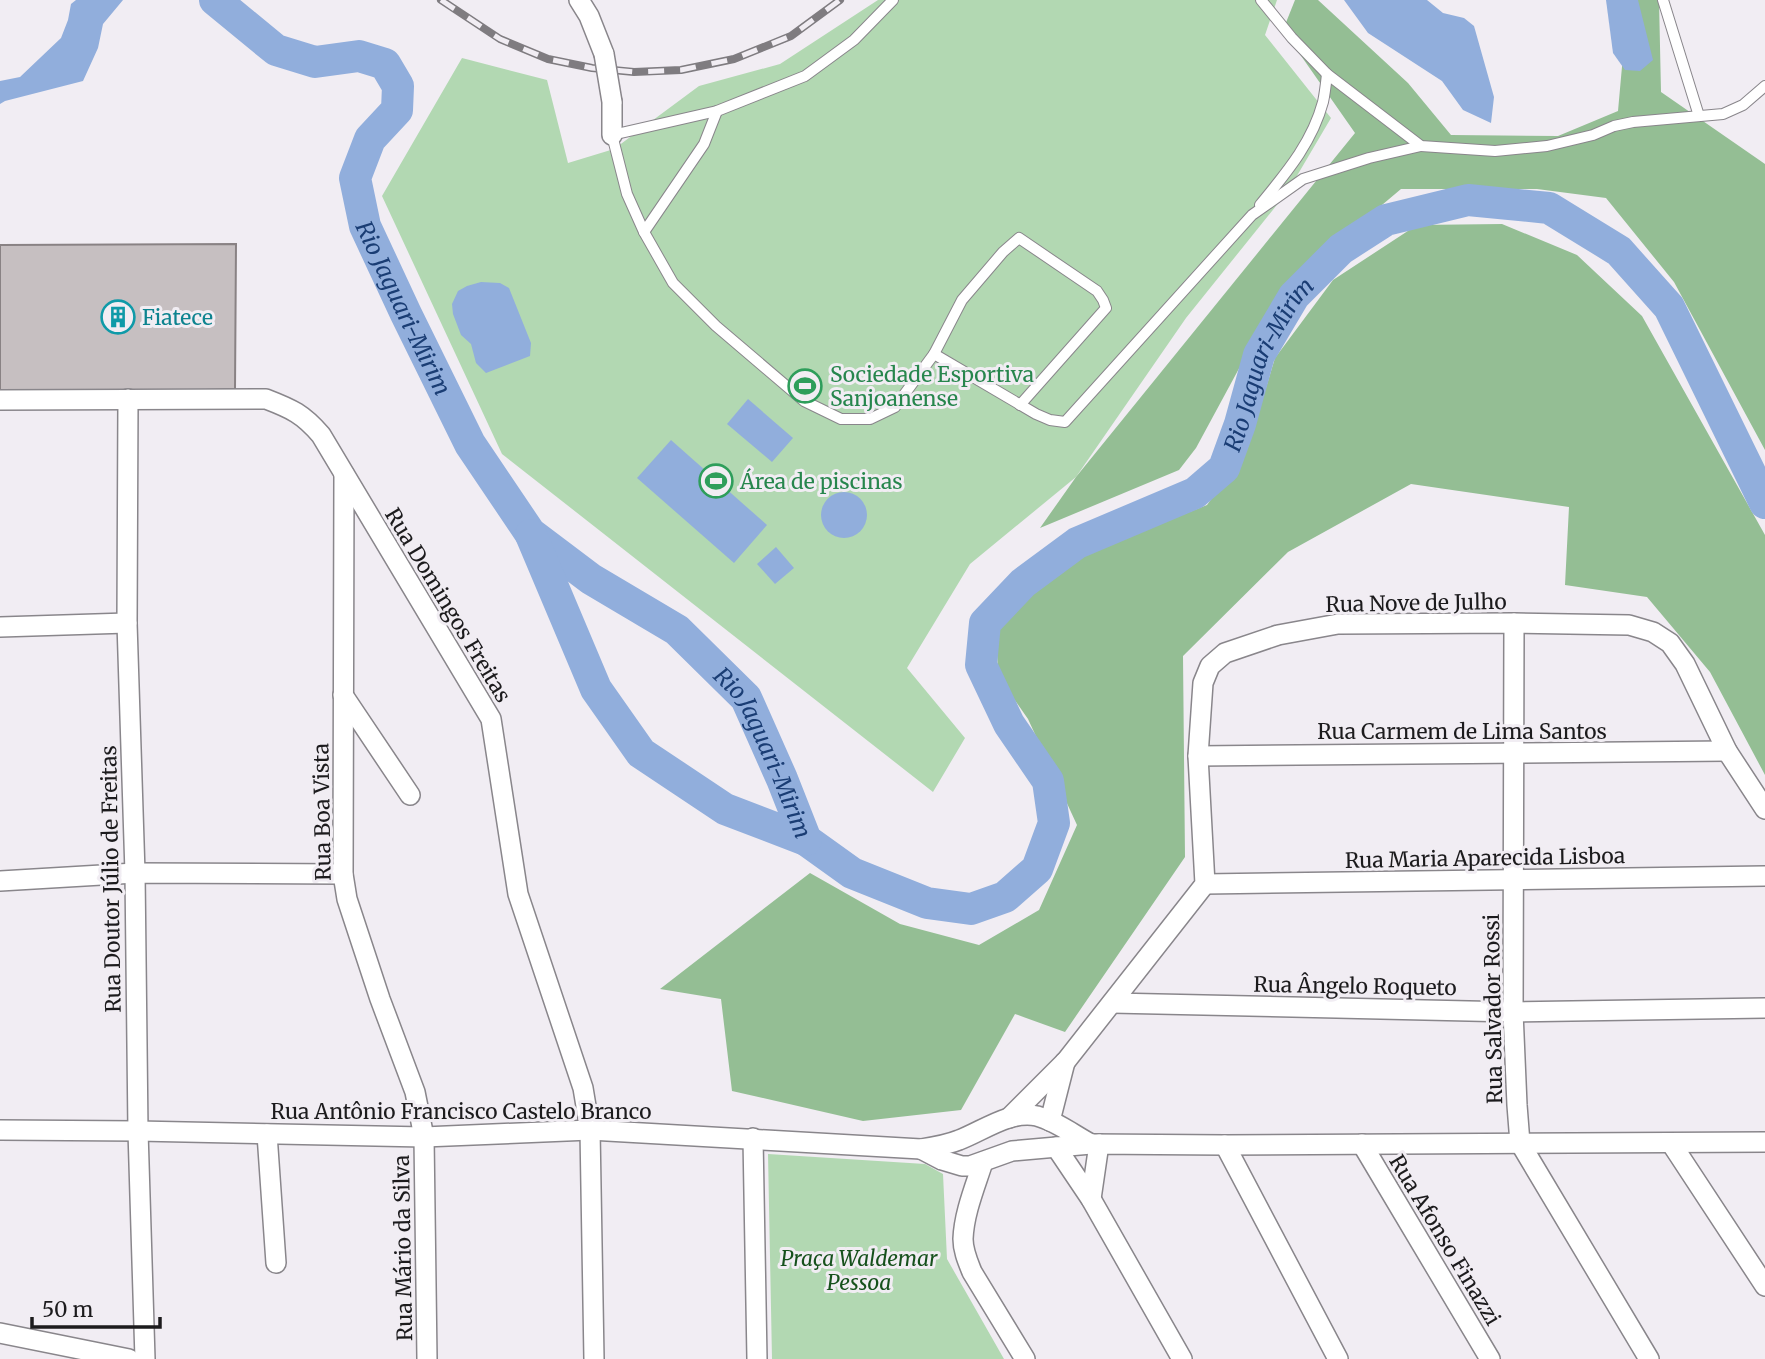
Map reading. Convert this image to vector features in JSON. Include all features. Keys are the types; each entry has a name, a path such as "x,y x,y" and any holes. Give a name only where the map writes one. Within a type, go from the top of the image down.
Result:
{"street":[{"path":"579,0 589,16 604,54 612,102 612,135"},
{"name":"Rua Doutor Júlio de Freitas","path":"128,399 127,623 145,1359"},
{"name":"Rua Domingos Freitas","path":"0,400 266,399 294,410 321,435 491,719 518,894 583,1088 590,1130 594,1359"},
{"name":"Rua Boa Vista","path":"344,474 343,874 346,899 415,1092 424,1137"},
{"path":"0,627 127,623"},
{"name":"Rua Salvador Rossi","path":"1514,623 1513,1012 1520,1143 1649,1359"},
{"name":"Rua Nove de Julho","path":"1205,884 1198,756 1203,683 1210,666 1225,653 1278,635 1338,624 1629,625 1653,632 1670,643 1685,664 1727,751 1765,809"},
{"path":"343,695 410,795"},
{"name":"Rua Carmem de Lima Santos","path":"1198,756 1727,751"},
{"path":"0,881 135,873 343,874"},
{"name":"Rua Maria Aparecida Lisboa","path":"1205,884 1765,876"},
{"path":"1009,1118 1066,1061 1205,884"},
{"name":"Rua Ângelo Roqueto","path":"1112,1003 1513,1012 1765,1008"},
{"path":"1050,1121 1066,1061"},
{"name":"Rua Antônio Francisco Castelo Branco","path":"0,1130 424,1137 590,1130 921,1149 954,1142 1009,1118 1026,1115 1050,1121 1095,1144"},
{"path":"267,1134 276,1263"},
{"name":"Rua Mário da Silva","path":"424,1137 427,1359"},
{"path":"753,1139 757,1359"},
{"name":"Rua Antônio Francisco Castelo Branco","path":"921,1149 942,1160 970,1166 1012,1151 1095,1144 1765,1142"},
{"path":"1671,1143 1763,1280"},
{"path":"1091,1199 1095,1144"},
{"name":"Rua Afonso Finazzi","path":"1362,1144 1490,1359"},
{"path":"1225,1145 1338,1359"},
{"path":"1056,1147 1091,1199 1182,1359"},
{"path":"983,1162 967,1214 963,1241 966,1258 1025,1359"},
{"path":"957,1165 967,1214"},
{"path":"0,1333 129,1359"}],"lane":[{"path":"893,0 854,40 805,76 717,111 612,135 627,194 644,232 673,283 716,326 804,401 841,419 870,419 895,407 933,354 962,300 1003,252 1019,239 1097,291 1106,308 1020,405"},
{"path":"1261,0 1292,38 1327,74 1421,146"},
{"path":"1663,0 1699,116"},
{"path":"933,354 1050,421 1065,422 1252,215 1297,159 1316,123 1327,74"},
{"path":"1252,215 1303,179 1369,158 1421,146 1495,152 1547,146 1633,122 1723,114 1743,105 1765,86"},
{"path":"644,232 704,144 717,111"}],"green space":[{"name":"Sociedade Esportiva Sanjoanense","path":"878,0 1277,0 1265,35 1331,118 1288,191 1186,318 1076,477 970,564 907,668 965,738 933,792 502,454 382,196 462,58 547,80 568,163 614,149 699,86 780,64"},
{"path":"1295,0 1318,0 1408,83 1451,135 1558,136 1618,111 1628,0 1659,0 1661,92 1765,164 1765,450 1674,282 1606,198 1537,189 1401,189 1282,289 1196,448 1179,470 1040,528 1076,477 1355,133 1283,30"},
{"path":"1502,224 1577,255 1642,316 1765,535 1765,775 1710,672 1647,597 1565,585 1569,507 1411,484 1288,552 1183,656 1185,857 1065,1032 1015,1014 961,1110 863,1121 732,1091 721,999 660,989 810,873 900,924 979,945 1039,910 1077,825 1028,719 998,676 996,623 1071,559 1207,505 1248,447 1275,358 1333,280 1417,225"},
{"name":"Praça Waldemar Pessoa","path":"768,1154 925,1164 943,1174 947,1259 1004,1359 772,1359"}],"water":[{"path":"76,0 123,0 103,24 98,48 83,81 0,104 0,81 20,77 61,38 71,4"},
{"path":"1344,0 1427,0 1443,13 1464,18 1474,26 1494,97 1491,123 1463,110 1442,81 1368,33"},
{"path":"1606,0 1638,0 1653,60 1640,71 1625,70 1613,53"},
{"path":"481,282 500,283 509,288 531,343 530,356 486,373 476,363 471,344 461,335 452,304 458,291"},
{"path":"748,399 793,438 772,462 727,424"},
{"path":"671,440 767,525 734,563 637,478"},
{"path":"844,492 860,499 867,515 860,531 844,538 828,531 821,515 828,499"},
{"path":"776,547 794,568 775,584 757,564"}],"building":[{"name":"Fiatece","path":"236,244 235,389 0,397 0,245"}],"waterway":[{"name":"Rio Jaguari-Mirim","path":"215,0 276,50 315,62 359,56 385,64 398,86 397,110 370,139 355,178 365,226 470,444 530,533 591,579 677,630 746,698 806,840 852,873 927,903 971,909 1005,897 1037,869 1054,823 1048,781 1009,724 981,665 985,623 1023,583 1077,543 1195,493 1224,468 1240,424 1259,355 1294,296 1341,249 1386,220 1468,200 1549,208 1619,251 1669,307 1765,503"},
{"path":"531,535 596,689 641,753 725,809 806,840"}],"railway":[{"path":"441,0 500,39 548,59 592,68 634,72 681,70 734,59 791,36 840,0"}],"place":[{"name":"Fiatece","path":"118,317"},
{"name":"Sociedade Esportiva Sanjoanense","path":"805,386"},
{"name":"Área de piscinas","path":"716,481"}]}
